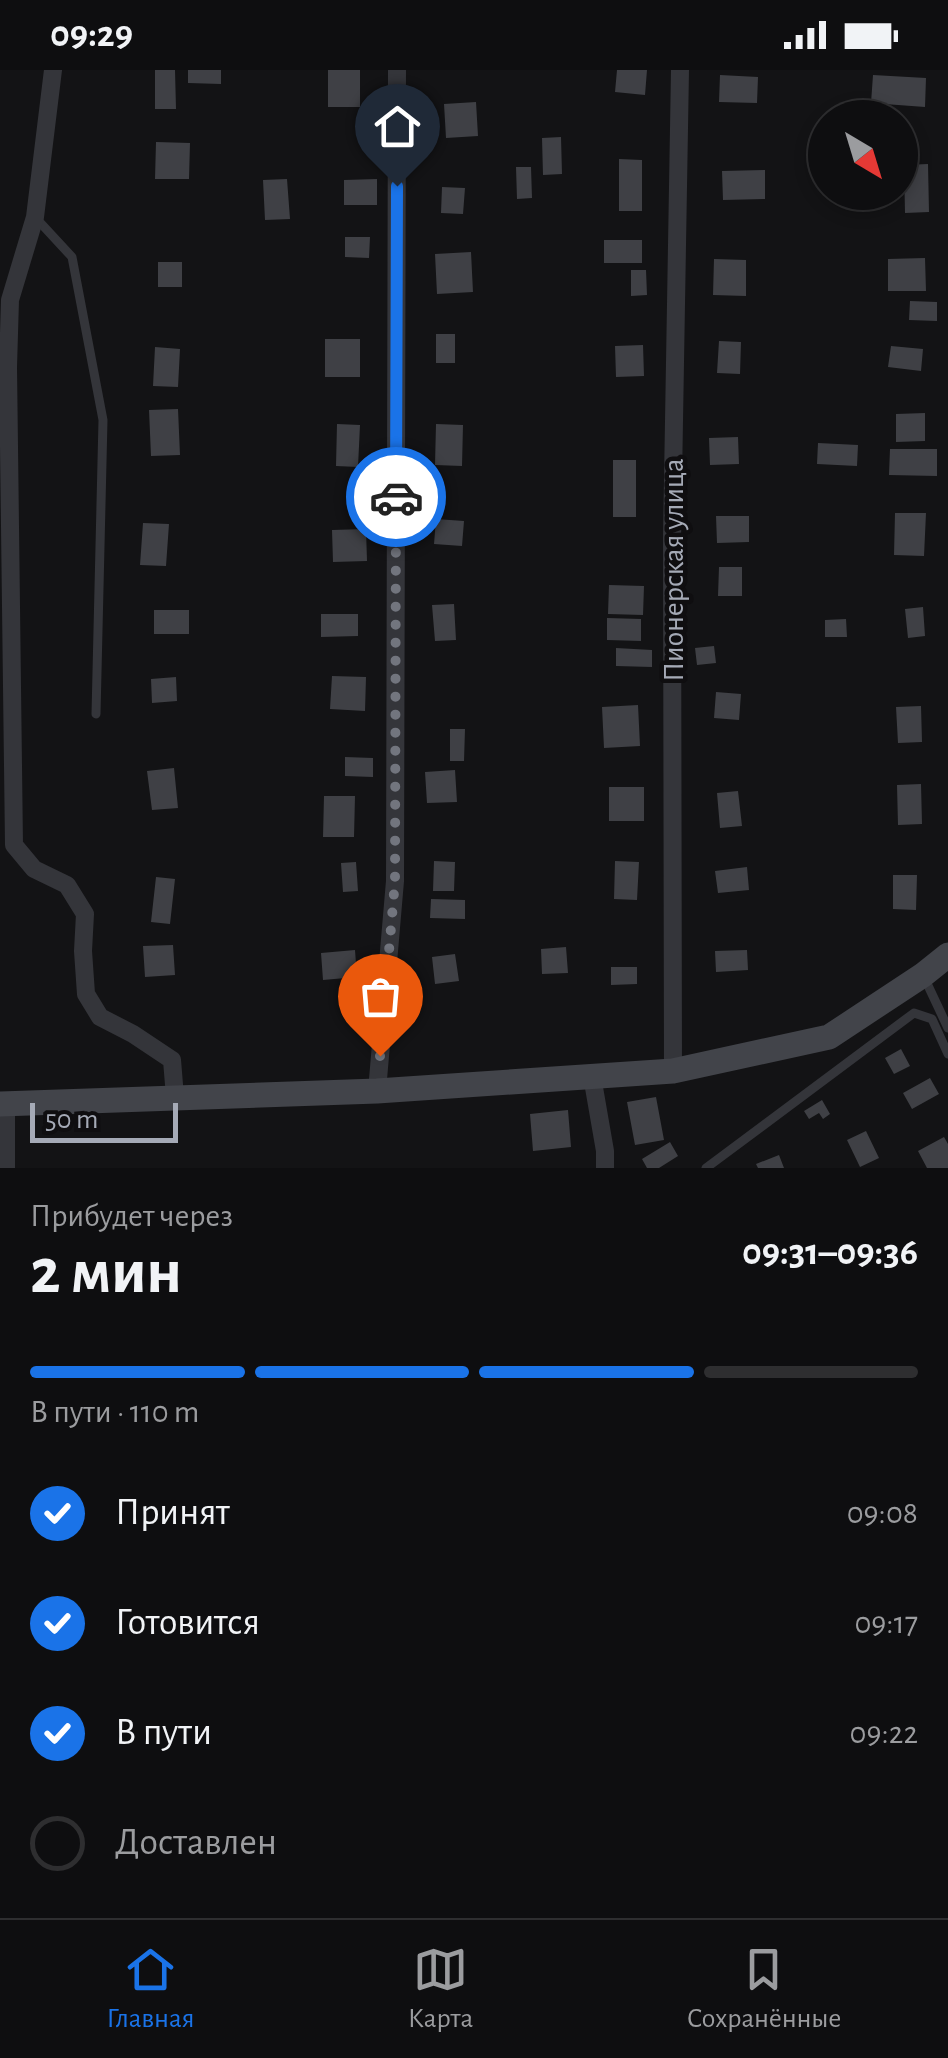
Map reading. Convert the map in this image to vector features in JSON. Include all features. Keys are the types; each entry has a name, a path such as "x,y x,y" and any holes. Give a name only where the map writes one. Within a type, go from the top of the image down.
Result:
{"street":[{"path":"53,70 35,218 10,300 14,845 34,869 67,886 85,914 86,994 100,1017 172,1060 175,1097"},
{"path":"377,1090 395,881 398,70"},
{"name":"Пионерская улица","path":"673,1071 672,538 680,70"},
{"path":"6,1168 3,1104 377,1090 673,1071 830,1037 948,955"},
{"path":"592,1076 605,1168"}],"lane":[{"path":"35,218 72,257 103,420 96,714"},
{"path":"923,975 948,1028"},
{"path":"706,1168 721,1163 914,1013 932,1019 948,1054"}],"building":[{"path":"155,70 175,70 176,109 155,109"},
{"path":"188,70 221,70 221,84 188,83"},
{"path":"328,70 360,70 360,107 328,107"},
{"path":"617,70 647,70 645,95 615,92"},
{"path":"720,75 758,77 757,103 719,102"},
{"path":"873,75 926,78 925,107 918,106 918,100 871,100"},
{"path":"476,102 478,136 446,138 444,104"},
{"path":"561,137 562,174 543,175 542,138"},
{"path":"156,142 190,143 189,179 155,179"},
{"path":"619,159 642,160 642,211 619,211"},
{"path":"918,164 928,164 929,212 905,213 918,210"},
{"path":"516,167 531,167 532,198 517,199"},
{"path":"765,170 765,199 723,200 722,171"},
{"path":"287,179 290,219 265,220 263,180"},
{"path":"377,179 377,205 344,205 344,180"},
{"path":"442,187 465,188 463,214 441,213"},
{"path":"345,237 370,237 369,258 345,257"},
{"path":"604,240 642,240 642,263 604,263"},
{"path":"471,252 473,292 437,294 435,254"},
{"path":"925,258 926,291 888,291 888,259"},
{"path":"714,259 746,260 746,296 713,295"},
{"path":"158,262 182,262 182,287 158,287"},
{"path":"631,270 646,270 647,295 631,296"},
{"path":"910,301 937,302 937,321 909,320"},
{"path":"436,334 455,334 455,363 436,363"},
{"path":"325,339 360,339 360,377 325,377"},
{"path":"719,341 741,342 740,374 717,373"},
{"path":"643,345 644,376 616,377 615,346"},
{"path":"891,346 923,349 921,371 888,367"},
{"path":"155,347 180,349 178,387 153,386"},
{"path":"178,409 180,455 151,456 149,410"},
{"path":"925,413 925,441 896,442 896,414"},
{"path":"337,424 360,425 358,467 336,466"},
{"path":"436,424 463,425 462,466 435,465"},
{"path":"738,437 739,464 710,465 709,438"},
{"path":"818,443 858,445 857,466 817,464"},
{"path":"890,449 937,449 937,476 889,475"},
{"path":"613,460 636,460 636,517 613,517"},
{"path":"895,513 926,513 924,556 894,555"},
{"path":"716,516 749,516 749,542 717,543"},
{"path":"436,519 464,521 462,546 434,544"},
{"path":"143,523 169,524 166,566 140,565"},
{"path":"366,529 367,561 333,562 332,530"},
{"path":"719,567 742,567 742,596 718,596"},
{"path":"609,585 644,586 643,615 608,614"},
{"path":"454,604 456,640 435,641 432,605"},
{"path":"923,607 925,636 908,638 905,609"},
{"path":"154,610 189,610 189,634 154,634"},
{"path":"321,614 358,614 358,636 321,637"},
{"path":"607,618 641,619 641,641 607,640"},
{"path":"846,619 847,637 825,637 825,620"},
{"path":"714,646 716,663 697,665 695,648"},
{"path":"616,648 652,650 652,667 616,666"},
{"path":"332,676 366,677 365,711 330,709"},
{"path":"176,677 177,701 152,703 151,679"},
{"path":"716,692 741,694 739,720 714,718"},
{"path":"638,705 640,746 604,748 602,707"},
{"path":"921,706 922,742 898,743 896,707"},
{"path":"450,729 465,729 464,761 450,761"},
{"path":"345,757 373,758 373,777 345,776"},
{"path":"174,768 178,808 152,810 147,771"},
{"path":"455,770 457,802 427,803 425,772"},
{"path":"921,784 922,824 898,825 897,785"},
{"path":"609,787 644,787 644,821 609,821"},
{"path":"738,791 742,826 720,828 717,793"},
{"path":"324,796 355,796 354,837 323,837"},
{"path":"434,861 455,862 454,891 433,891"},
{"path":"615,861 639,862 637,900 614,899"},
{"path":"356,862 358,891 343,892 341,863"},
{"path":"747,867 749,890 718,893 715,871"},
{"path":"893,875 917,875 916,910 893,909"},
{"path":"156,877 175,879 170,924 151,922"},
{"path":"431,899 465,900 465,919 430,918"},
{"path":"173,945 175,975 145,977 143,946"},
{"path":"566,947 568,973 542,974 541,949"},
{"path":"355,950 357,977 323,980 321,953"},
{"path":"747,950 748,970 716,972 715,951"},
{"path":"455,954 459,981 435,984 432,957"},
{"path":"611,967 637,967 637,984 611,985"},
{"path":"901,1049 910,1066 894,1074 885,1058"},
{"path":"930,1078 939,1094 912,1109 903,1093"},
{"path":"656,1097 664,1140 635,1145 627,1102"},
{"path":"822,1100 830,1114 823,1119 819,1113 809,1119 804,1111"},
{"path":"568,1110 571,1147 533,1151 530,1114"},
{"path":"866,1131 879,1158 860,1167 847,1140"},
{"path":"944,1137 948,1144 948,1168 927,1168 918,1151"},
{"path":"670,1142 678,1156 659,1168 647,1168 642,1159"},
{"path":"779,1155 784,1168 758,1168 756,1164"}],"way so far":[{"path":"380,1056 395,881 396,497"}],"route":[{"path":"396,497 397,186"}]}
